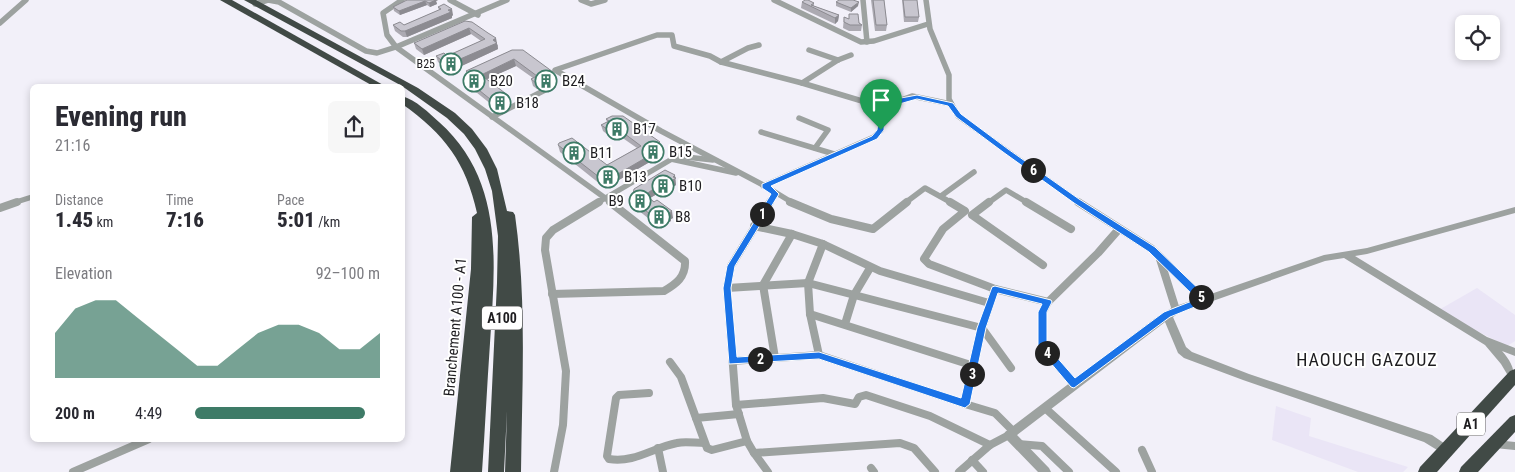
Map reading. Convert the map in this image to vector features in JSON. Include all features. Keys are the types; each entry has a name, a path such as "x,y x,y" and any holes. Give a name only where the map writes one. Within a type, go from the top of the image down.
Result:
{"highway":[{"path":"225,0 376,84"},
{"name":"A100","path":"252,2 400,84"},
{"name":"A100","path":"405,87 434,103 453,117 469,133 481,148 490,165 499,198 504,240 496,472"},
{"name":"A100","path":"405,101 436,123 457,146 477,185 484,209 488,238 483,349 474,472"},
{"path":"490,165 505,199 515,262 516,333 513,470"},
{"name":"Branchement A100 - A1","path":"458,472 477,270 479,237 477,185"},
{"name":"A1","path":"1426,472 1448,451 1514,376"},
{"name":"A1","path":"1466,472 1515,422"}],"street":[{"path":"0,23 26,0"},
{"path":"252,2 274,0 366,50 377,53 398,48 513,0"},
{"path":"402,0 383,13 387,35 398,48 605,198 683,258 686,264 685,273 676,284 664,291 552,294"},
{"path":"450,0 478,15"},
{"path":"478,15 507,0"},
{"path":"581,0 591,4 605,0"},
{"path":"774,0 853,39 867,42 928,24"},
{"path":"862,0 867,42"},
{"path":"926,0 928,24 949,75 951,104 958,116 1076,201 1148,247 1204,300"},
{"path":"951,104 912,96 882,107 802,82 721,62 710,56 674,46 672,35 657,35 555,70 661,132 765,186 775,194 835,221 873,229 925,188 968,213 1043,265"},
{"path":"721,62 748,48 759,45"},
{"path":"809,50 838,60"},
{"path":"802,82 838,60 850,55"},
{"path":"492,117 553,86"},
{"path":"765,186 874,137 881,130 882,107"},
{"path":"799,118 827,128 828,131 815,148"},
{"path":"761,132 834,154"},
{"path":"554,472 563,425 566,371 545,250 546,238 553,230 677,156 716,160"},
{"path":"671,159 737,173"},
{"path":"941,196 974,172"},
{"path":"1048,302 995,289 928,264 924,259 943,229 1006,190 1072,229"},
{"path":"768,472 747,441 737,410 727,288 731,266 775,194"},
{"path":"0,208 30,198"},
{"path":"959,472 990,445 1011,433 1074,384 1172,313 1324,258 1367,251 1515,210"},
{"path":"754,226 792,234 823,244 870,268 989,303"},
{"path":"1074,384 1042,348 1043,312 1048,302 1098,253 1119,229"},
{"path":"775,358 763,285 792,234"},
{"path":"819,355 810,314 808,284 823,244"},
{"path":"1344,254 1484,340 1515,352"},
{"path":"1159,256 1182,350 1188,355 1428,438 1448,451"},
{"path":"845,324 854,295 870,268"},
{"path":"727,288 808,284 982,328 1011,368"},
{"path":"965,404 982,328 995,289"},
{"path":"810,314 974,366"},
{"path":"1484,340 1505,361 1514,376"},
{"path":"732,361 819,355 995,413 1018,444 1046,472"},
{"path":"670,362 681,377 707,448 712,450 747,441"},
{"path":"648,393 620,395 616,398 607,456 609,460 632,461 658,448 678,442 704,443"},
{"path":"696,418 737,410 823,398 855,404 859,397 866,395 925,413 960,427 990,445"},
{"path":"1045,408 1116,472"},
{"path":"74,472 142,442"},
{"path":"754,453 900,443 914,448 935,472"},
{"path":"1018,444 1042,446 1069,472"},
{"path":"1494,444 1515,446"},
{"path":"658,448 663,472"},
{"path":"1142,450 1152,472"},
{"path":"972,460 983,472"}],"shaded area":[{"path":"1477,288 1515,315 1515,341 1507,346 1437,311"},
{"path":"1276,406 1311,418 1309,436 1408,467 1403,472 1358,472 1272,440"}],"building":[{"path":"407,0 436,0 429,3 425,1 399,11 393,7"},
{"path":"805,0 814,3 811,5 839,15 835,18 802,2"},
{"path":"839,0 859,2 851,8 836,2"},
{"path":"873,0 884,0 887,25 876,25"},
{"path":"903,0 917,0 919,17 905,17"},
{"path":"444,4 452,9 448,10 451,12 405,31 401,31 393,25 400,22 404,25 441,9 438,7"},
{"path":"849,14 858,14 859,23 862,25 850,25 844,22 844,17 849,19"},
{"path":"465,21 472,22 496,38 493,40 497,43 451,63 445,63 436,56 444,53 447,56 485,39 469,28 422,49 414,43"},
{"path":"512,50 523,50 553,72 536,83 531,79 537,76 514,59 481,75 509,96 495,103 464,78 470,75 466,71"},
{"path":"612,116 623,116 660,142 653,146 659,150 611,178 599,177 558,145 572,138 607,165 641,146 613,125 607,129 601,125 609,121 606,119"},
{"path":"665,170 675,175 673,177 676,178 658,189 656,187 645,195 654,202 657,200 672,211 669,213 671,214 659,221 632,200 634,189"}],"place":[{"name":"B25","path":"451,64"},
{"name":"B20","path":"474,81"},
{"name":"B24","path":"546,81"},
{"name":"B18","path":"500,103"},
{"name":"B17","path":"617,129"},
{"name":"B15","path":"653,152"},
{"name":"B11","path":"574,153"},
{"name":"B13","path":"608,177"},
{"name":"B10","path":"663,186"},
{"name":"B9","path":"640,201"},
{"name":"B8","path":"659,217"}],"district":[{"name":"HAOUCH GAZOUZ","path":"1367,359"}],"route":[{"path":"912,96 951,104 958,116 1005,151 1076,201 1152,249 1204,300 1167,315 1074,384 1042,348 1043,312 1048,302 995,289 982,328 965,404 819,355 732,361 727,288 731,266 775,194 765,186 874,137 881,130 882,107 903,99 912,96"}]}
